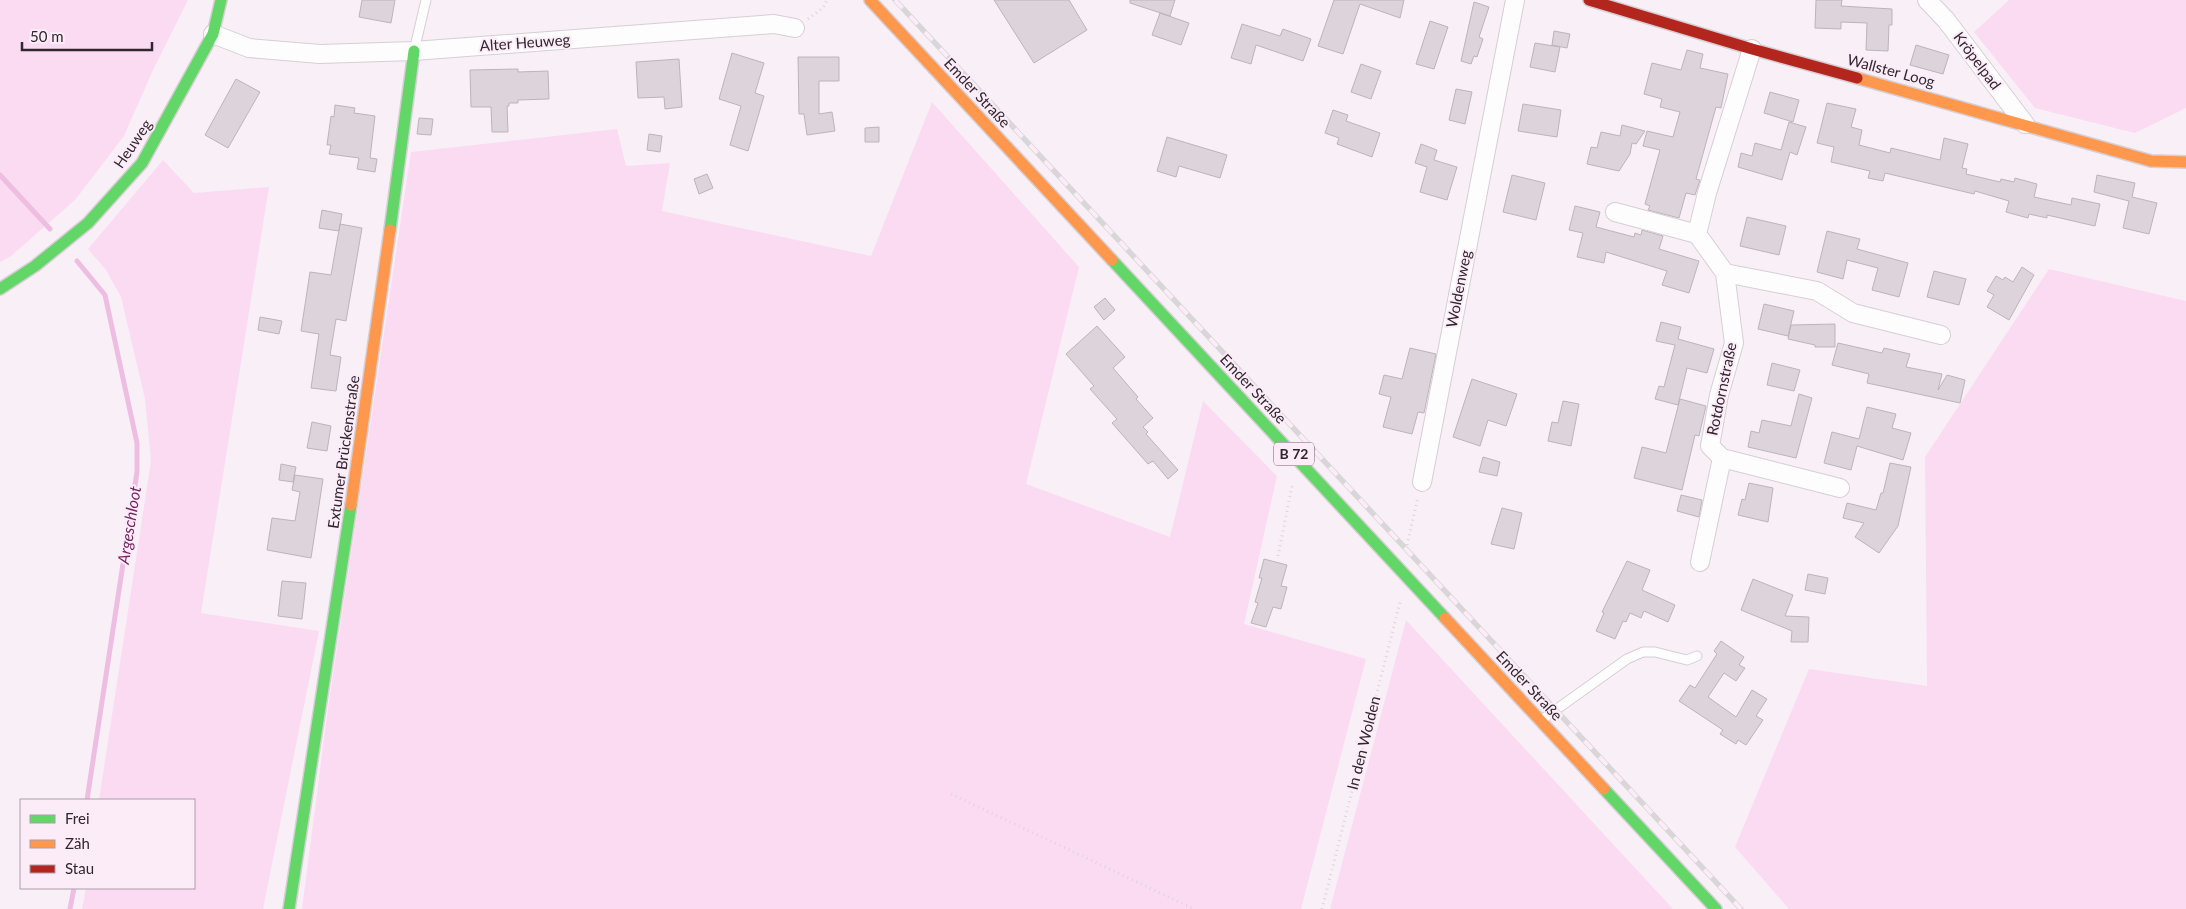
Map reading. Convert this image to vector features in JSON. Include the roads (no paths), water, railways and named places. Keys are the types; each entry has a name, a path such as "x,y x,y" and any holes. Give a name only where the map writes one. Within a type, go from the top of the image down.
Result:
{"street":[{"name":"Heuweg","path":"0,289 35,266 88,223 142,162 213,34 221,0"},
{"name":"Emder Straße","path":"870,0 1716,909"},
{"name":"Woldenweg","path":"1422,482 1515,0"},
{"name":"Wallster Loog","path":"1589,0 1752,49 2025,124 2151,161 2186,162"},
{"name":"Kröpelpad","path":"1927,0 1946,20 2025,124"},
{"name":"Alter Heuweg","path":"213,34 249,48 320,54 414,51 774,24 795,28"},
{"path":"1615,212 1697,234 1707,194 1752,49"},
{"name":"Extumer Brückenstraße","path":"290,909 361,443 414,51"},
{"name":"Rotdornstraße","path":"1697,234 1725,273 1734,343 1720,395 1710,446 1722,458 1840,488"},
{"path":"1725,273 1816,290 1853,313 1941,335"},
{"name":"Rotdornstraße","path":"1700,562 1722,458"}],"lane":[{"name":"Extumer Brückenstraße","path":"414,51 426,0"},
{"path":"1541,721 1627,659 1643,652 1655,652 1687,660 1697,656"}],"waterway":[{"name":"Argeschloot","path":"0,175 50,229"},
{"name":"Argeschloot","path":"77,261 105,295 137,443 137,472 87,799"},
{"name":"Argeschloot","path":"70,909 74,889"}],"railway":[{"path":"895,0 1741,909"}]}
